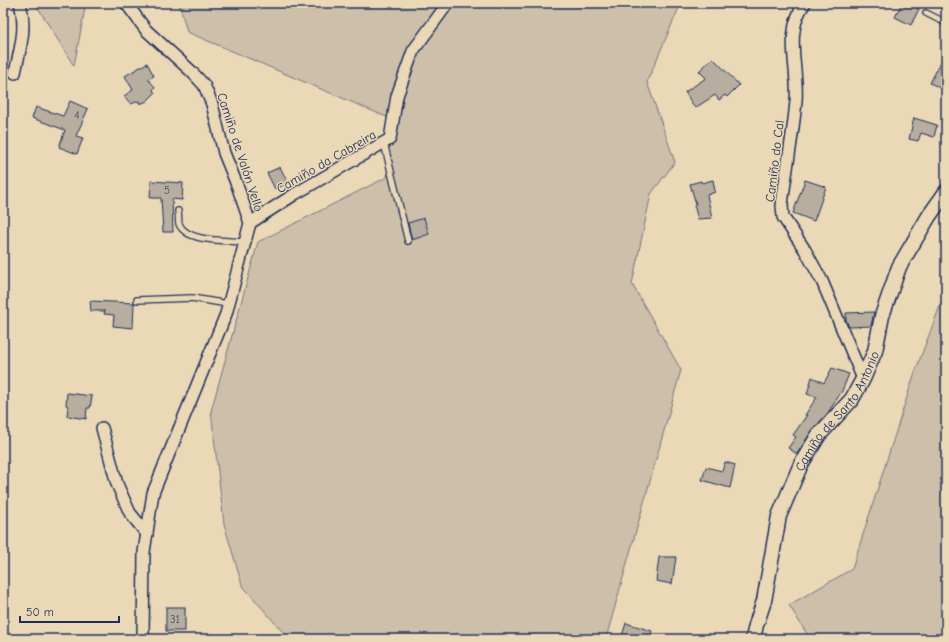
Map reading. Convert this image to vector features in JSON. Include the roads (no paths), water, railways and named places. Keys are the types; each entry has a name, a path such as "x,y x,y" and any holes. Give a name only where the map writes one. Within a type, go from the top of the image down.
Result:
{"street":[{"path":"14,73 23,32 23,16 20,3"},
{"name":"Camiño de Valón Vello","path":"126,3 146,30 191,71 204,85 212,104 224,153 250,223 226,314 153,493 144,552 143,639"},
{"name":"Camiño da Cabreira","path":"250,223 296,194 390,139 397,96 413,51 448,3"},
{"name":"Camiño do Cal","path":"805,3 795,24 794,30 793,43 796,100 782,205 783,216 805,250 822,281 863,379"},
{"name":"Camiño de Santo Antonio","path":"753,639 764,601 779,516 801,464 818,436 852,399 863,379 875,351 882,316 899,267 929,216 946,192"},
{"path":"102,428 117,484 130,513 146,534"}],"lane":[{"path":"926,13 946,23"},
{"path":"384,143 408,241"},
{"path":"178,211 180,224 190,235 200,238 245,242"},
{"path":"138,300 192,298 228,304"}]}
